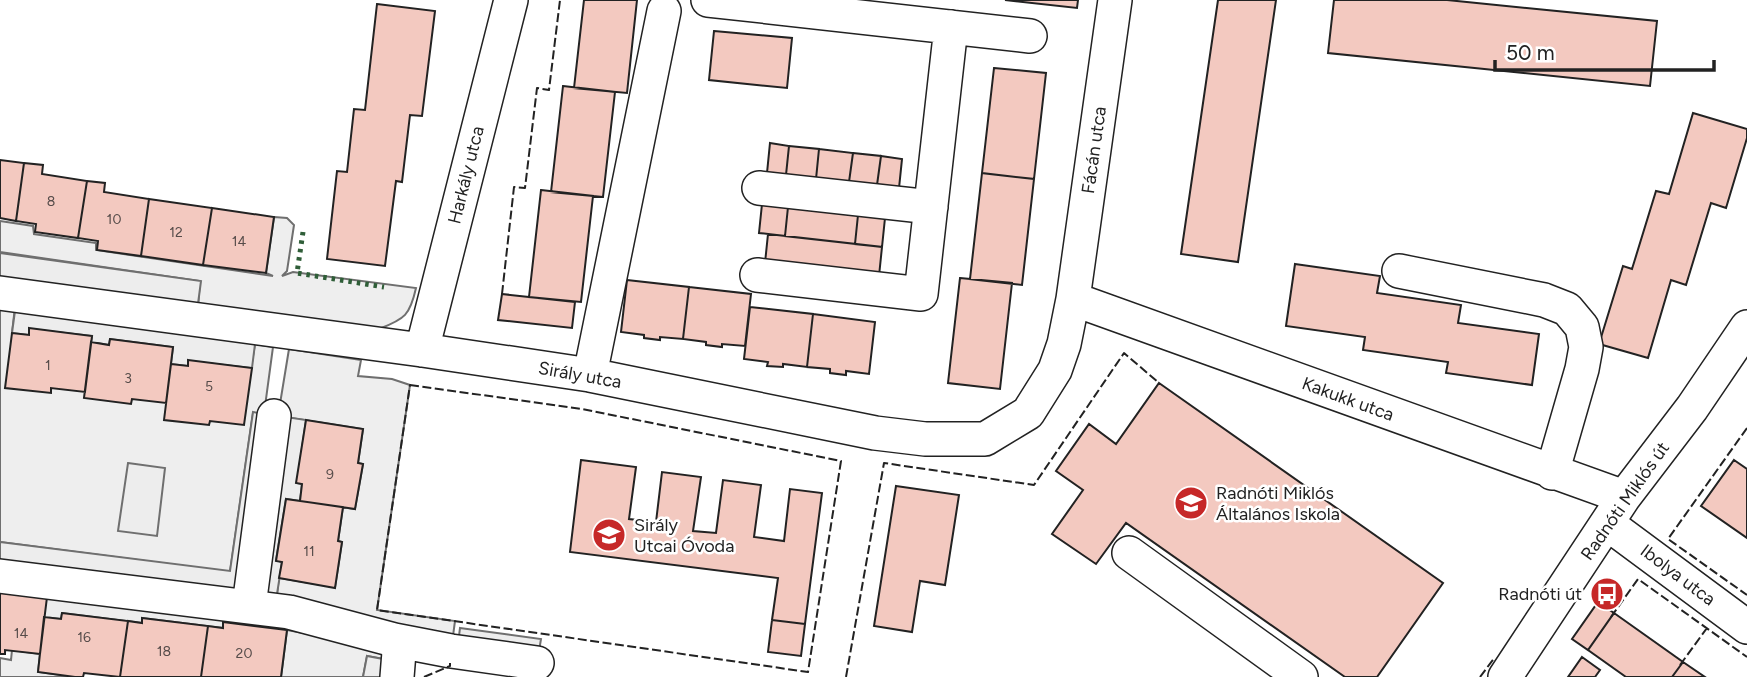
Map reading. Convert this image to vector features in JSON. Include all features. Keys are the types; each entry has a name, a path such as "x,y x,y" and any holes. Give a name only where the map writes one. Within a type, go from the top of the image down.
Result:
{"street":[{"name":"Harkály utca","path":"422,350 511,0"},
{"path":"708,0 1030,36"},
{"name":"Fácán utca","path":"1073,299 1115,0"},
{"path":"590,375 664,11"},
{"path":"757,275 921,294 951,27"},
{"path":"759,188 931,207"},
{"path":"1399,271 1544,300 1567,309 1582,327 1586,347 1582,369 1552,473"},
{"name":"Sirály utca","path":"0,293 590,375 875,433 925,439 985,439 1028,413 1055,370 1064,344 1073,299"},
{"name":"Kakukk utca","path":"1073,299 1552,473 1616,510"},
{"name":"Radnóti Miklós út","path":"1505,677 1616,510 1746,333"},
{"path":"262,608 274,416"},
{"name":"Ibolya utca","path":"1616,510 1747,626"},
{"path":"1129,553 1301,677"},
{"path":"0,576 262,608 394,640 537,663"},
{"path":"394,640 399,652 397,677"}],"shaded area":[{"path":"274,217 287,218 294,225 287,271 282,276 293,272 416,288 409,310 401,319 379,329 198,306 200,281 0,252 0,221 33,226 34,234 96,243 96,250 273,276 266,273"},
{"path":"0,253 201,281 196,319 257,328 252,368 188,361 188,366 171,364 173,347 110,339 109,345 91,342 92,336 29,329 29,335 12,333 17,296 0,293"},
{"path":"0,305 15,307 12,333 251,368 255,344 273,347 264,414 253,413 230,572 0,542"},
{"path":"289,349 361,360 358,376 392,379 410,385 377,610 455,621 453,636 408,630 277,594 279,578 335,587 342,542 338,541 343,507 355,509 363,464 358,463 363,429 278,416"},
{"path":"253,412 306,420 297,483 302,484 300,501 286,499 276,560 282,562 277,594 289,612 287,630 224,622 223,628 143,618 142,623 62,613 61,619 44,617 0,591 0,542 230,571"},
{"path":"128,463 165,468 157,536 118,531"},
{"path":"460,628 541,639 537,663 457,652"},
{"path":"287,630 379,647 389,660 367,656 363,677 281,677"},
{"path":"12,650 40,654 38,672 75,677 0,677 0,658 11,660"},
{"path":"367,656 399,662 397,677 363,677"}],"building":[{"path":"584,0 637,0 627,93 574,88"},
{"path":"1005,0 1078,0 1077,8"},
{"path":"1218,0 1276,0 1238,262 1181,254"},
{"path":"1334,0 1447,0 1657,21 1650,86 1328,53"},
{"path":"377,4 435,11 422,116 410,115 402,182 396,181 385,266 327,259 337,171 347,172 354,109 365,110"},
{"path":"714,31 792,38 787,88 709,80"},
{"path":"994,68 1046,73 1034,179 982,173"},
{"path":"563,86 615,92 603,197 551,192"},
{"path":"1693,113 1747,129 1747,138 1726,208 1711,203 1686,285 1671,280 1648,358 1599,344 1623,266 1632,269 1656,191 1669,194"},
{"path":"770,143 789,146 786,175 767,173"},
{"path":"789,146 819,149 816,179 786,175"},
{"path":"819,149 853,153 849,182 816,179"},
{"path":"853,153 881,156 877,185 849,182"},
{"path":"881,156 902,159 899,188 877,185"},
{"path":"0,160 24,163 16,221 0,218"},
{"path":"24,163 43,165 42,174 87,181 78,238 35,232 36,224 16,221"},
{"path":"982,173 1034,179 1022,285 970,279"},
{"path":"87,181 105,183 104,192 149,199 141,256 97,250 98,241 78,238"},
{"path":"541,190 593,196 581,302 529,297"},
{"path":"149,199 212,208 203,265 141,256"},
{"path":"762,204 788,207 785,236 759,233"},
{"path":"788,207 858,215 855,244 785,236"},
{"path":"212,208 274,217 266,273 203,265"},
{"path":"858,215 885,218 882,247 855,244"},
{"path":"768,234 882,247 879,276 765,263"},
{"path":"1295,264 1380,276 1377,293 1461,305 1458,323 1539,334 1532,385 1446,373 1448,362 1363,350 1365,337 1286,326"},
{"path":"960,278 1012,283 1000,389 948,383"},
{"path":"627,280 689,287 683,339 660,337 660,340 621,332"},
{"path":"689,287 751,294 745,346 722,344 722,347 683,339"},
{"path":"502,294 575,302 572,328 498,320"},
{"path":"750,307 813,314 807,367 783,364 783,367 767,366 768,362 744,359"},
{"path":"813,314 875,322 869,374 846,371 846,375 830,373 830,369 807,367"},
{"path":"29,328 92,336 85,392 51,388 51,393 5,388 12,333 29,335"},
{"path":"110,339 173,347 166,403 132,399 131,404 84,398 91,342 109,345"},
{"path":"188,360 252,368 244,425 210,421 209,425 164,420 171,364 188,366"},
{"path":"1159,383 1443,583 1377,677 1345,677 1126,523 1096,564 1052,534 1083,490 1056,471 1089,424 1116,444"},
{"path":"306,420 363,429 358,463 363,464 355,509 300,501 302,484 296,483"},
{"path":"581,460 636,467 629,519 656,522 662,472 701,477 693,531 716,533 723,480 761,485 754,537 784,541 790,489 822,493 805,624 772,620 778,578 570,552"},
{"path":"1734,460 1747,469 1747,538 1701,506"},
{"path":"896,486 959,495 945,585 920,581 912,632 874,626"},
{"path":"286,499 343,507 338,541 342,542 335,588 279,578 282,562 276,561"},
{"path":"0,591 47,597 40,654 5,650 5,654 0,654"},
{"path":"1598,602 1614,613 1588,650 1572,639"},
{"path":"62,613 128,621 120,677 84,673 83,677 75,677 38,672 44,617 61,619"},
{"path":"1614,613 1683,662 1672,677 1626,677 1588,650"},
{"path":"142,618 208,626 201,677 120,677 128,621 142,623"},
{"path":"772,620 805,624 801,656 768,652"},
{"path":"223,622 287,630 281,677 201,677 208,626 223,628"},
{"path":"1582,657 1600,670 1595,677 1568,677"},
{"path":"1683,662 1705,677 1672,677"}],"hedge":[{"path":"303,232 297,273 384,287"}],"fence":[{"path":"502,294 514,187 525,188 537,88 549,90 560,0"},
{"path":"846,677 884,463 1034,485 1124,353 1159,383"},
{"path":"410,385 582,409 841,461 808,672 377,610 410,385"},
{"path":"1747,428 1668,539 1747,595"},
{"path":"1611,617 1638,579 1747,657"},
{"path":"1680,665 1707,628"},
{"path":"1480,677 1495,657"},
{"path":"424,677 450,666 450,663"}],"place":[{"name":"Radnóti Miklós Általános Iskola","path":"1191,503"},
{"name":"Sirály Utcai Óvoda","path":"609,535"},
{"name":"Radnóti út","path":"1607,594"}]}
